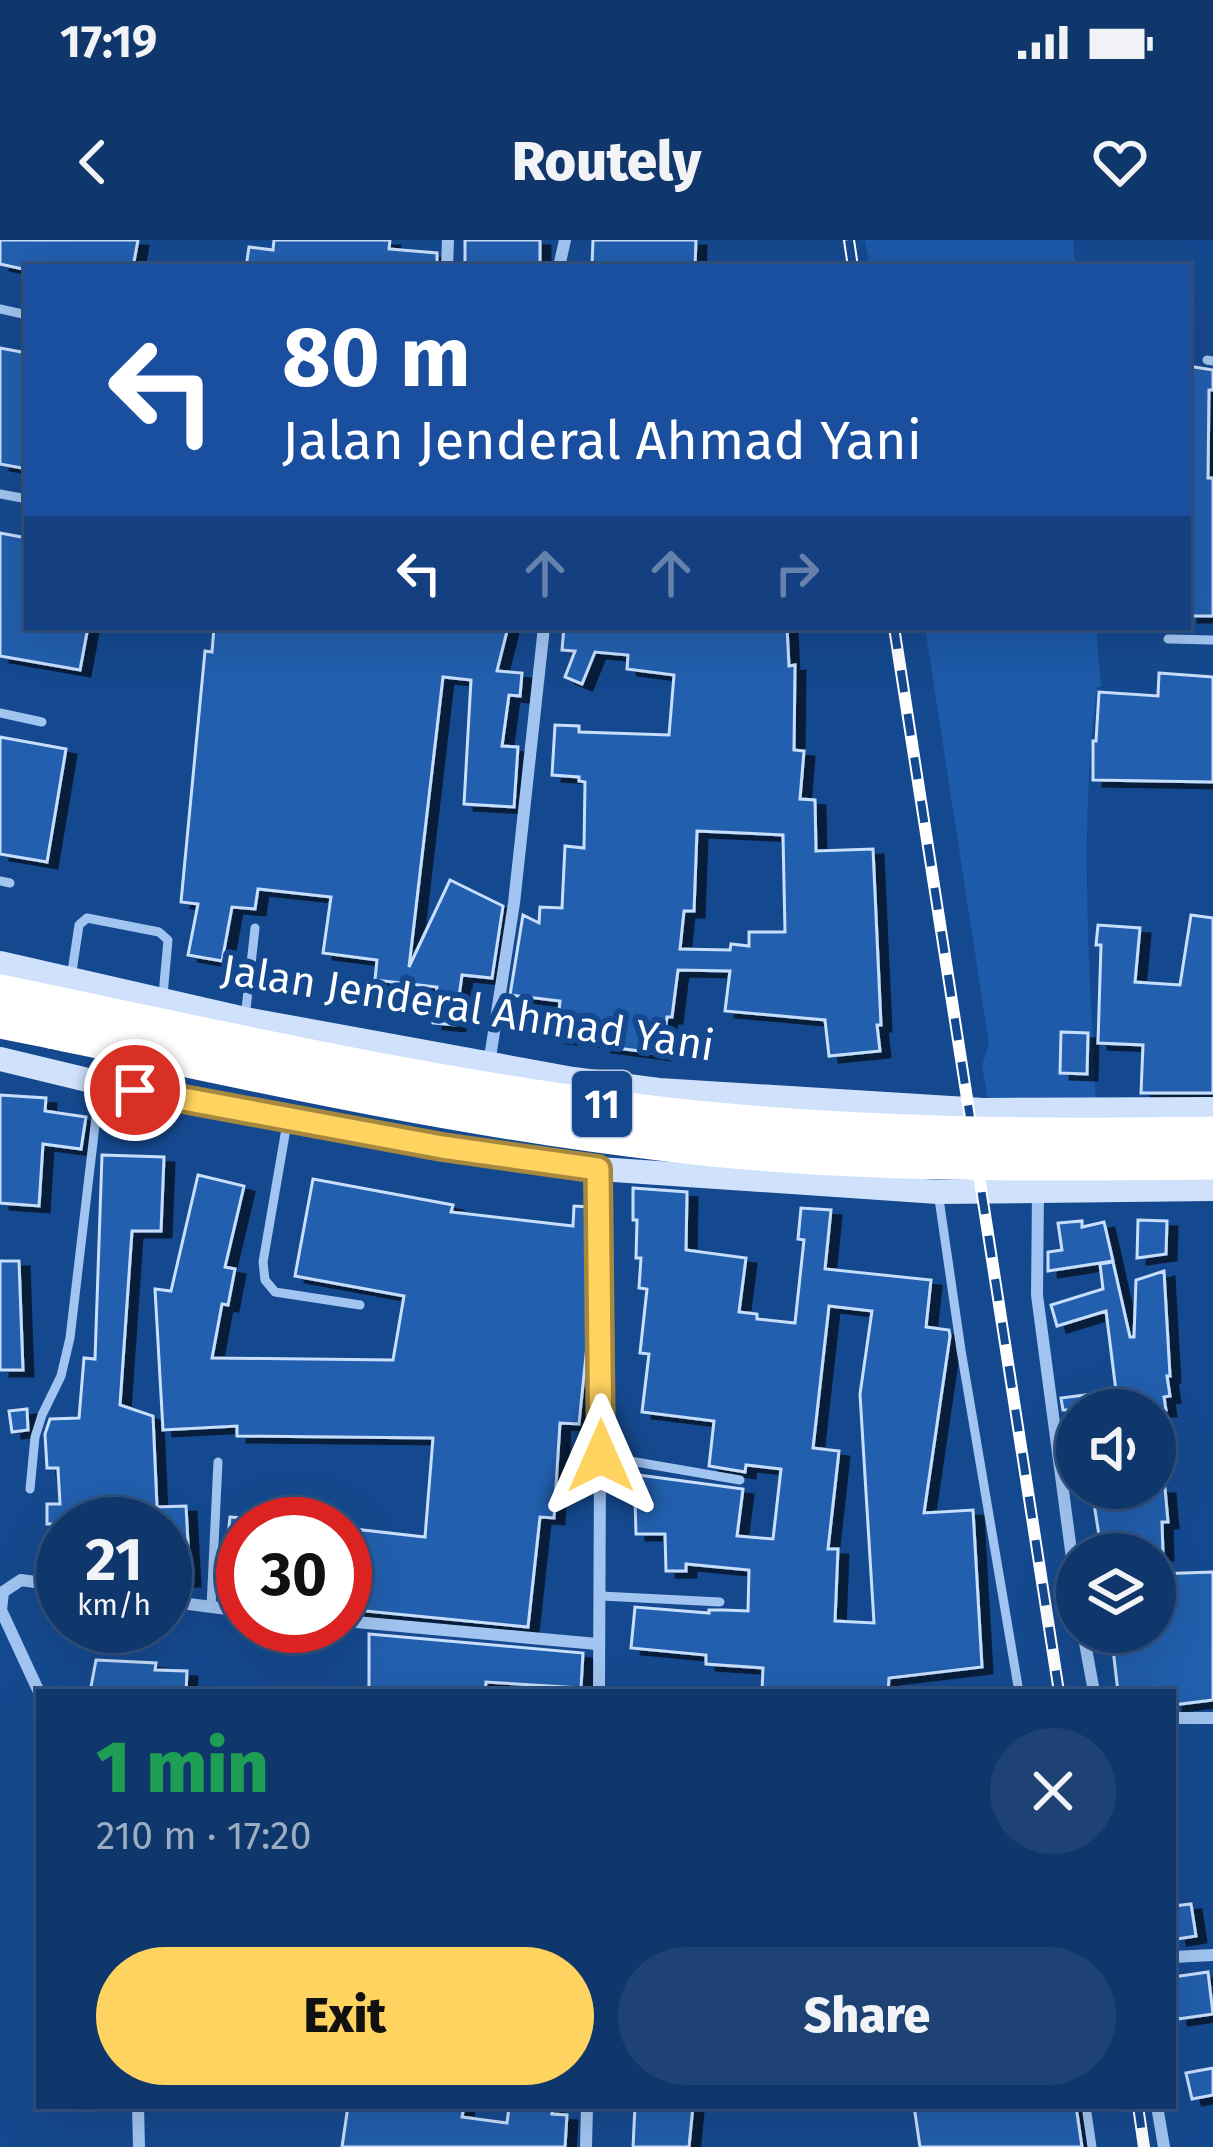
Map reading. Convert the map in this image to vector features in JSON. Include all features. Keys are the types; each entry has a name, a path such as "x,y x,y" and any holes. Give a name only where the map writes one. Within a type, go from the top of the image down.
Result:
{"highway":[{"name":"Jalan Jenderal Ahmad Yani","path":"0,992 514,1093 694,1117 938,1133 1213,1132"},
{"name":"11","path":"0,1022 403,1106 672,1146 942,1165 1213,1162"}],"street":[{"path":"490,1064 514,903 544,630"},
{"name":"Jalan Jenderal Ahmad Yani","path":"0,964 245,1019 573,1079 659,1090 983,1110 1213,1109"},
{"path":"0,1060 442,1147 598,1169 938,1192 1213,1189"},
{"path":"659,1090 688,1114 692,1136 686,1156 663,1174"},
{"path":"598,1169 599,1689"},
{"path":"1038,1191 1037,1295 1069,1533"},
{"path":"36,1582 21,1580 3,1592 1,1610 38,1689"},
{"path":"192,1605 216,1608"},
{"path":"372,1623 598,1644"},
{"path":"1087,1653 1093,1689"},
{"path":"1176,1718 1213,1718"},
{"path":"1176,1958 1213,1955"},
{"path":"138,2109 139,2147"},
{"path":"586,2147 587,2109"},
{"path":"1158,2109 1165,2147"}],"lane":[{"path":"1168,639 1213,640"},
{"path":"0,713 42,722"},
{"path":"70,980 79,925 87,918 159,932 168,940 162,1000"},
{"path":"245,1019 255,928"},
{"path":"29,1489 35,1437 61,1376 70,1338 100,1083"},
{"path":"288,1118 263,1262 265,1280 275,1292 360,1305"},
{"path":"938,1192 1018,1689"},
{"path":"601,1456 740,1480"},
{"path":"211,1607 218,1462"},
{"path":"601,1596 720,1602"},
{"path":"1086,2109 1092,2147"}],"shaded area":[{"path":"865,240 1073,240 1075,264 869,264"},
{"path":"925,630 1096,630 1101,687 1097,687 1092,739 1087,842 1096,1102 988,1101 982,1066 989,1044"}],"building":[{"path":"0,240 138,240 134,264 24,264 24,269 0,264"},
{"path":"274,240 390,240 389,249 437,253 437,264 246,264 249,247 273,250"},
{"path":"465,240 540,240 540,263 465,264"},
{"path":"593,240 696,240 695,264 592,264"},
{"path":"0,348 24,352 24,468 0,464"},
{"path":"1191,366 1213,370 1208,478 1213,478 1213,616 1191,616"},
{"path":"0,533 24,537 24,630 87,630 80,670 0,656"},
{"path":"214,630 507,630 497,671 522,673 520,696 509,695 502,746 518,747 514,807 464,804 471,680 443,677 409,967 450,880 503,906 492,978 462,975 455,1025 433,1023 437,987 375,980 377,960 323,953 331,897 258,889 255,909 232,907 222,961 188,955 198,904 181,902 205,651 212,652"},
{"path":"564,630 787,630 789,666 795,665 794,750 804,751 800,799 815,800 816,851 873,849 880,1051 829,1056 825,1020 725,1011 730,971 678,970 662,1054 556,1037 560,1001 510,995 523,915 539,923 540,907 562,908 565,846 584,848 585,782 579,777 552,775 555,725 579,726 579,732 669,735 674,675 627,669 628,655 595,652 582,684 565,677 575,651 562,650","holes":["697,831 783,835 785,932 749,932 749,946 731,944 730,950 680,949 684,911 694,911"]},
{"path":"1159,673 1213,677 1213,782 1093,780 1099,692 1158,696"},
{"path":"0,737 66,749 47,862 0,854"},
{"path":"1191,915 1213,918 1213,1093 1141,1093 1143,1045 1098,1043 1098,925 1140,928 1135,982 1180,985"},
{"path":"1061,1032 1088,1033 1087,1074 1060,1073"},
{"path":"0,1095 46,1098 45,1111 86,1117 81,1149 43,1144 39,1206 0,1203"},
{"path":"102,1155 164,1157 161,1231 132,1231 120,1405 153,1416 157,1497 60,1497 58,1468 47,1468 45,1434 50,1419 79,1418 84,1358 95,1359"},
{"path":"198,1175 244,1186 225,1267 235,1269 228,1305 222,1304 212,1358 393,1360 404,1296 295,1276 313,1179 453,1205 451,1212 573,1226 574,1206 590,1207 590,1316 579,1424 560,1423 554,1518 540,1517 528,1627 372,1612 372,1531 425,1537 433,1438 237,1436 237,1426 163,1430 155,1289 171,1291"},
{"path":"633,1188 687,1192 686,1250 746,1258 739,1312 757,1314 757,1319 795,1323 804,1240 798,1239 801,1208 831,1210 825,1269 931,1280 926,1327 949,1330 950,1336 924,1513 973,1510 982,1667 889,1678 888,1689 762,1689 763,1668 706,1664 706,1655 631,1648 635,1607 748,1611 749,1570 686,1564 686,1571 666,1571 665,1534 636,1534 635,1500 629,1499 631,1474 743,1489 737,1536 773,1539 781,1469 746,1465 745,1472 709,1466 714,1421 642,1412 649,1354 640,1353 647,1289 639,1288 637,1220 633,1220","holes":["829,1306 872,1311 860,1394 874,1623 835,1621 838,1549 828,1549 839,1451 813,1448"]},
{"path":"1138,1220 1167,1221 1166,1254 1137,1258"},
{"path":"1082,1221 1082,1227 1104,1222 1113,1261 1048,1271 1048,1252 1062,1250 1058,1223"},
{"path":"0,1261 19,1261 23,1370 0,1370"},
{"path":"1113,1262 1130,1337 1134,1337 1136,1280 1164,1271 1169,1389 1116,1389 1106,1311 1057,1326 1051,1305 1103,1289 1100,1264"},
{"path":"27,1409 28,1430 12,1432 9,1411"},
{"path":"1095,1509 1167,1509 1162,1533 1099,1533"},
{"path":"1213,1572 1213,1700 1176,1705 1176,1689 1118,1689 1113,1653 1176,1653 1176,1573"},
{"path":"372,1634 583,1653 581,1688 486,1682 485,1689 369,1689"},
{"path":"96,1660 156,1663 155,1670 187,1671 186,1689 91,1689"},
{"path":"1191,1904 1196,1936 1177,1939 1176,1906"},
{"path":"1208,1972 1213,2014 1178,2019 1176,1977"},
{"path":"1213,2068 1213,2095 1192,2099 1186,2073"},
{"path":"348,2109 463,2109 462,2117 507,2123 509,2109 553,2109 552,2114 567,2115 565,2147 342,2147"},
{"path":"635,2109 693,2109 689,2147 633,2147"},
{"path":"914,2109 1076,2109 1082,2147 920,2147"}],"railway":[{"path":"849,240 853,264"},
{"path":"894,630 1059,1689"},
{"path":"1138,2109 1144,2147"}],"route":[{"path":"135,1090 442,1147 598,1169 601,1456"}]}
